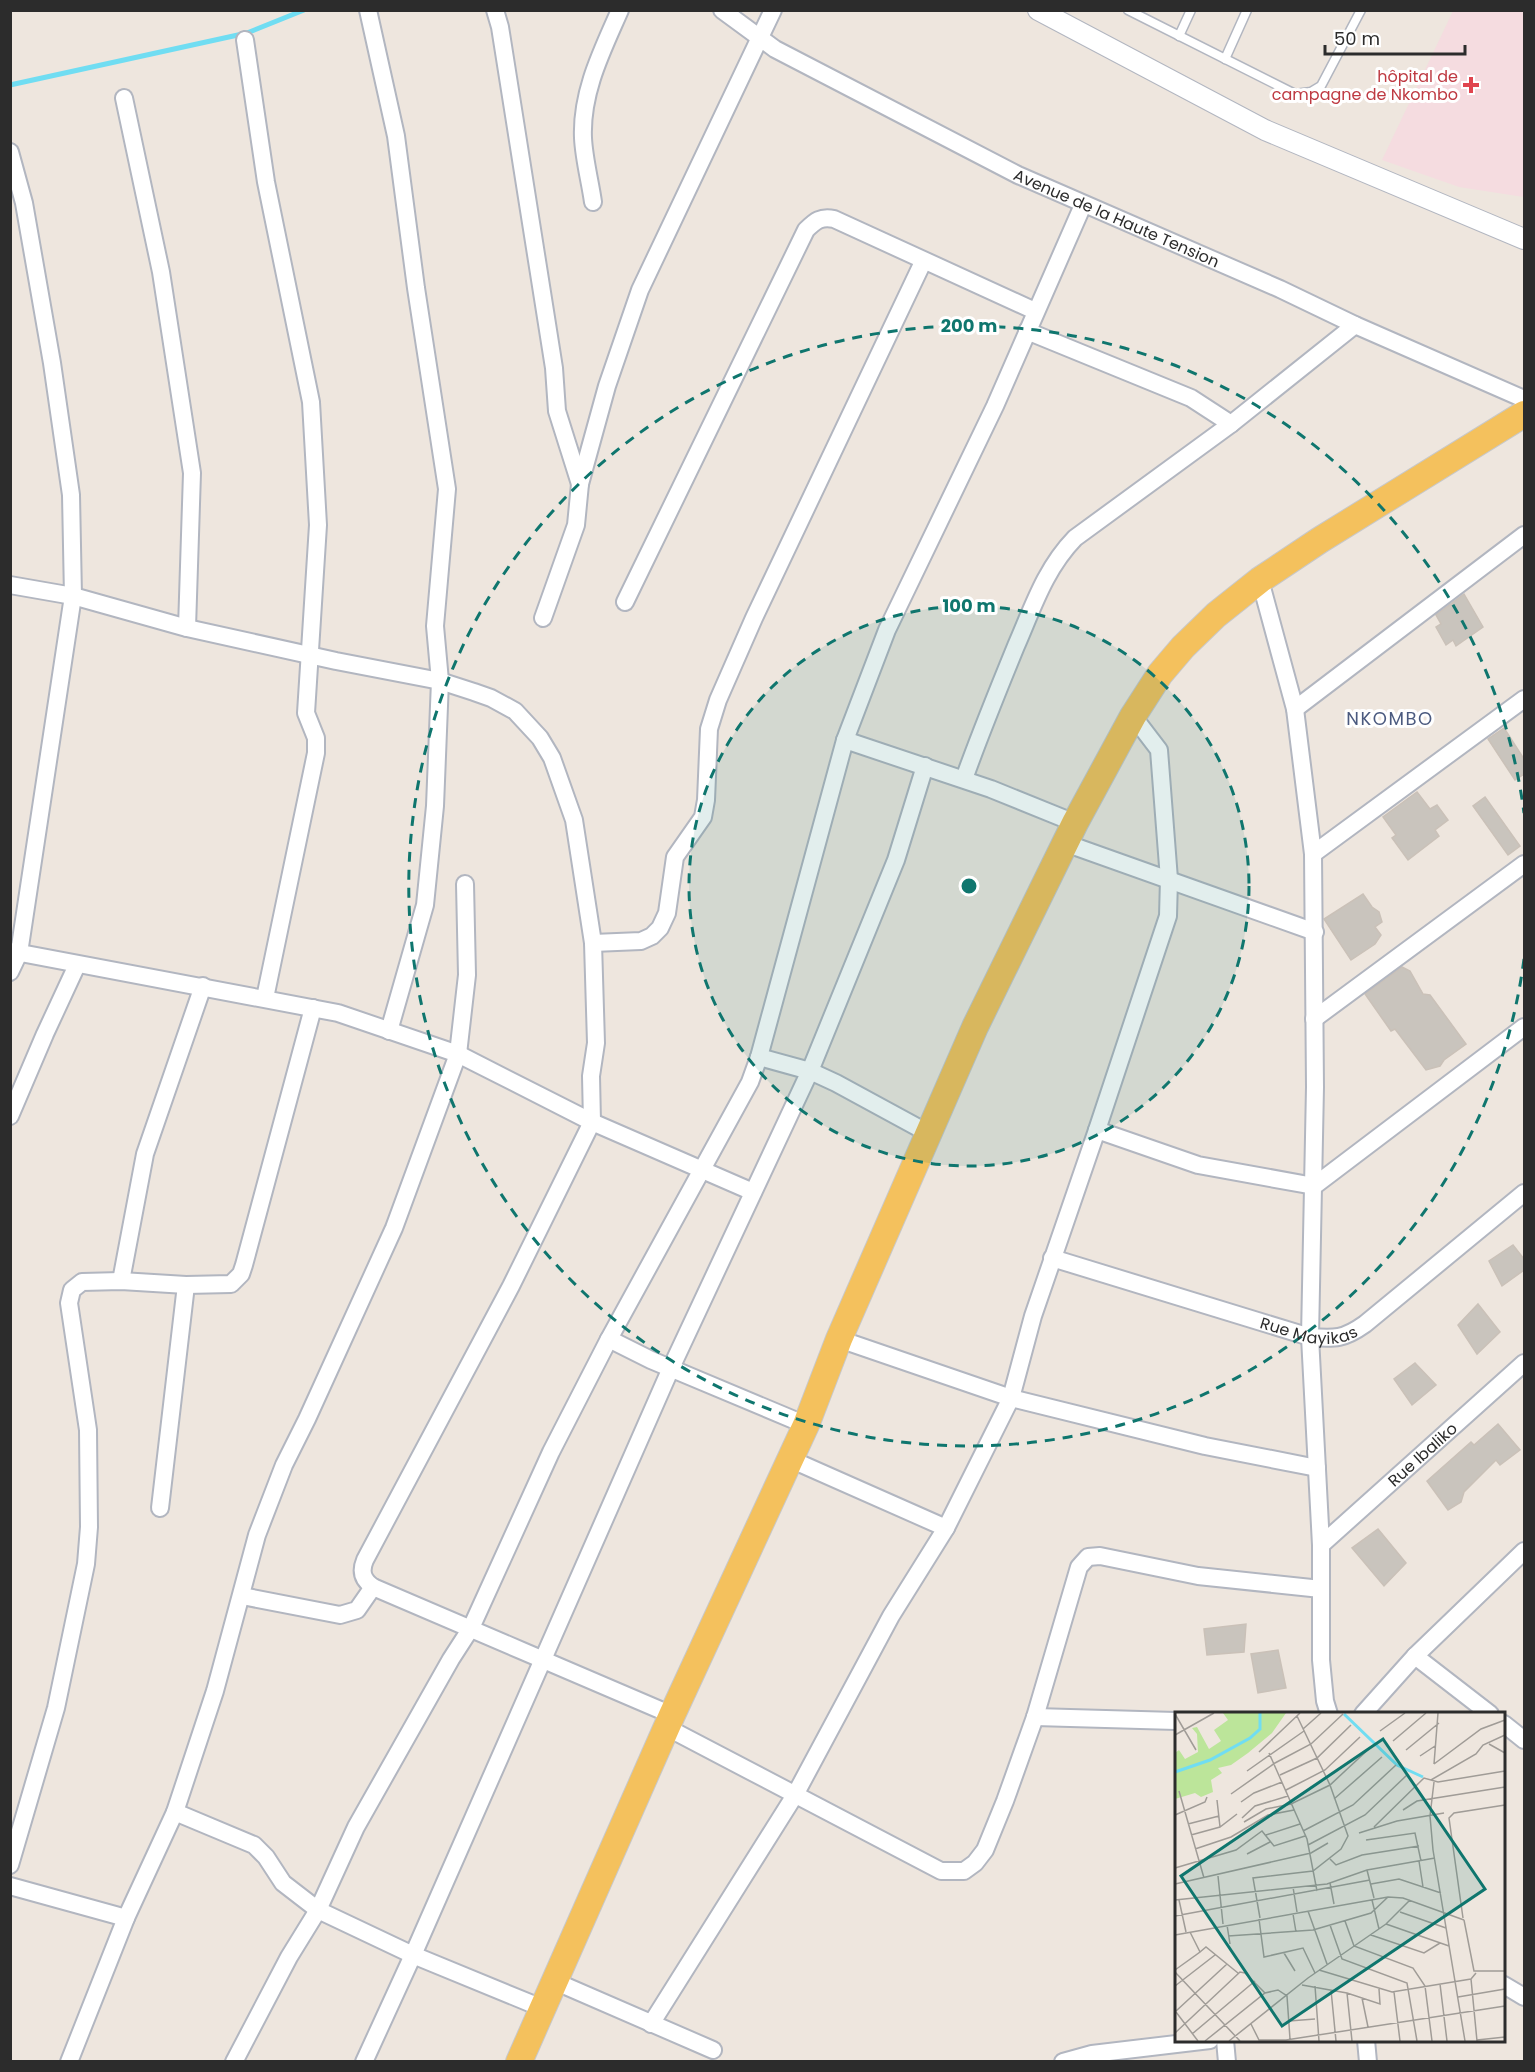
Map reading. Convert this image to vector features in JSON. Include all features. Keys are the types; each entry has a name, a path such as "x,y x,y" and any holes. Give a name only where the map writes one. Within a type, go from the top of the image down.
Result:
{"main road":[{"path":"519,2061 669,1721 806,1425 839,1339 975,1027 1070,833 1133,716 1160,674 1183,647 1216,615 1260,580 1320,540 1524,414"}],"street":[{"path":"368,10 396,136 416,288 447,489 435,626 440,681 435,806 425,905 389,1031"},
{"path":"495,10 552,357 557,411 580,484"},
{"path":"593,202 583,138 587,96 598,59 620,10"},
{"name":"Avenue de la Haute Tension","path":"722,10 760,39 800,63 997,164 1083,205 1280,289 1524,399"},
{"path":"543,618 576,525 580,484 607,386 640,290 773,10"},
{"path":"1038,10 1265,130 1524,239"},
{"path":"245,40 266,182 311,402 318,525 306,713 316,738 316,753 266,998"},
{"path":"124,98 161,272 192,473 187,628"},
{"path":"10,152 24,203 52,363 69,484 73,596 10,972"},
{"path":"234,2061 289,1957 318,1910 356,1827 451,1659 471,1628 551,1452 609,1339 750,1082 759,1057 845,740 887,630 995,406 1083,205"},
{"path":"625,602 806,230 819,218 826,217 1035,311"},
{"path":"593,943 641,941 652,936 660,928 667,913 675,857 703,817 711,716 754,618 923,262"},
{"path":"964,779 987,716 1045,577 1060,554 1088,528 1231,424 1356,325"},
{"path":"1027,331 1191,398 1231,424"},
{"path":"1295,709 1524,534"},
{"path":"1260,580 1295,709 1313,854 1314,1186 1310,1337 1320,1545 1321,1660 1325,1701 1329,1712"},
{"path":"10,585 73,596 187,628 310,656 440,681 491,698 515,711 540,738 552,758 574,820 593,943 596,1043 591,1076 592,1122 511,1286 365,1560 362,1568 365,1581 373,1587 471,1628 669,1721 795,1795 941,1871 964,1872 985,1851 1035,1717 1078,1567 1088,1557 1100,1556 1198,1576 1321,1588"},
{"path":"1313,854 1524,699"},
{"path":"651,2024 795,1795 891,1616 946,1528 1011,1398 1033,1316 1168,916 1169,879 1159,750 1133,716"},
{"path":"845,740 964,779 1070,833 1169,879 1315,932"},
{"path":"364,2061 413,1955 671,1368 810,1071 896,860 925,766"},
{"path":"1314,1019 1524,864"},
{"path":"69,2061 126,1918 175,1812 215,1691 257,1534 284,1466 394,1228 458,1054 467,975 465,884"},
{"path":"15,952 338,1013 458,1054 592,1122 753,1192"},
{"path":"10,1116 77,965"},
{"path":"122,1281 145,1154 203,986"},
{"path":"10,1865 56,1708 86,1564 89,1527 88,1430 69,1303 72,1290 82,1282 122,1281 186,1286 231,1284 241,1275 313,1008"},
{"path":"1097,1130 1198,1165 1314,1186 1524,1028"},
{"path":"759,1057 810,1071 928,1133"},
{"name":"Rue Mayikas","path":"1052,1258 1310,1337 1335,1339 1350,1335 1524,1193"},
{"path":"160,1508 186,1286"},
{"path":"609,1339 651,1360 806,1425"},
{"path":"839,1339 1011,1398 1205,1446 1317,1468"},
{"name":"Rue Ibaliko","path":"1320,1545 1524,1364"},
{"path":"790,1459 946,1528"},
{"path":"1364,1712 1415,1656 1521,1560"},
{"path":"242,1596 340,1615 357,1610 373,1587"},
{"path":"1415,1656 1489,1712"},
{"path":"1035,1717 1175,1721"},
{"path":"1505,1726 1524,1740"},
{"path":"175,1812 254,1845 266,1857 284,1883 318,1910 413,1955 542,2008"},
{"path":"10,1886 126,1918"},
{"path":"554,1981 713,2049"},
{"path":"1505,1986 1524,1997"},
{"path":"1063,2061 1197,2042"},
{"path":"1225,2042 1227,2061"},
{"path":"1366,2042 1368,2061"}],"lane":[{"path":"1128,10 1294,94 1311,92 1321,86 1361,10"},
{"path":"1179,36 1191,10"},
{"path":"1225,59 1247,10"}],"shaded area":[{"name":"hôpital de campagne de Nkombo","path":"1453,11 1524,11 1524,197 1459,187 1382,160"}],"building":[{"path":"1464,594 1483,627 1456,646 1453,640 1446,645 1436,627 1441,624 1436,615"},
{"path":"1504,728 1524,759 1524,774 1515,780 1488,739"},
{"path":"1417,792 1430,809 1437,805 1448,820 1435,830 1439,836 1408,860 1392,838 1396,835 1383,817"},
{"path":"1485,797 1520,846 1508,855 1473,806"},
{"path":"1363,894 1372,907 1379,912 1382,922 1375,927 1381,935 1375,944 1351,960 1324,919"},
{"path":"1402,967 1410,971 1423,994 1430,995 1466,1044 1444,1060 1440,1066 1426,1070 1395,1029 1391,1031 1365,994"},
{"path":"1513,1245 1524,1259 1524,1270 1502,1286 1489,1261"},
{"path":"1478,1304 1500,1332 1477,1354 1458,1325"},
{"path":"1415,1363 1436,1385 1412,1405 1394,1379"},
{"path":"1498,1424 1520,1450 1500,1465 1496,1460 1464,1492 1461,1502 1448,1510 1427,1481 1471,1442 1474,1445"},
{"path":"1378,1529 1406,1563 1384,1586 1352,1548"},
{"path":"1246,1624 1244,1652 1207,1655 1204,1629"},
{"path":"1278,1650 1286,1688 1258,1693 1251,1654"}],"waterway":[{"path":"10,85 247,33 304,10"}],"place":[{"name":"hôpital de campagne de Nkombo","path":"1471,85"}],"district":[{"name":"NKOMBO","path":"1390,719"}]}
